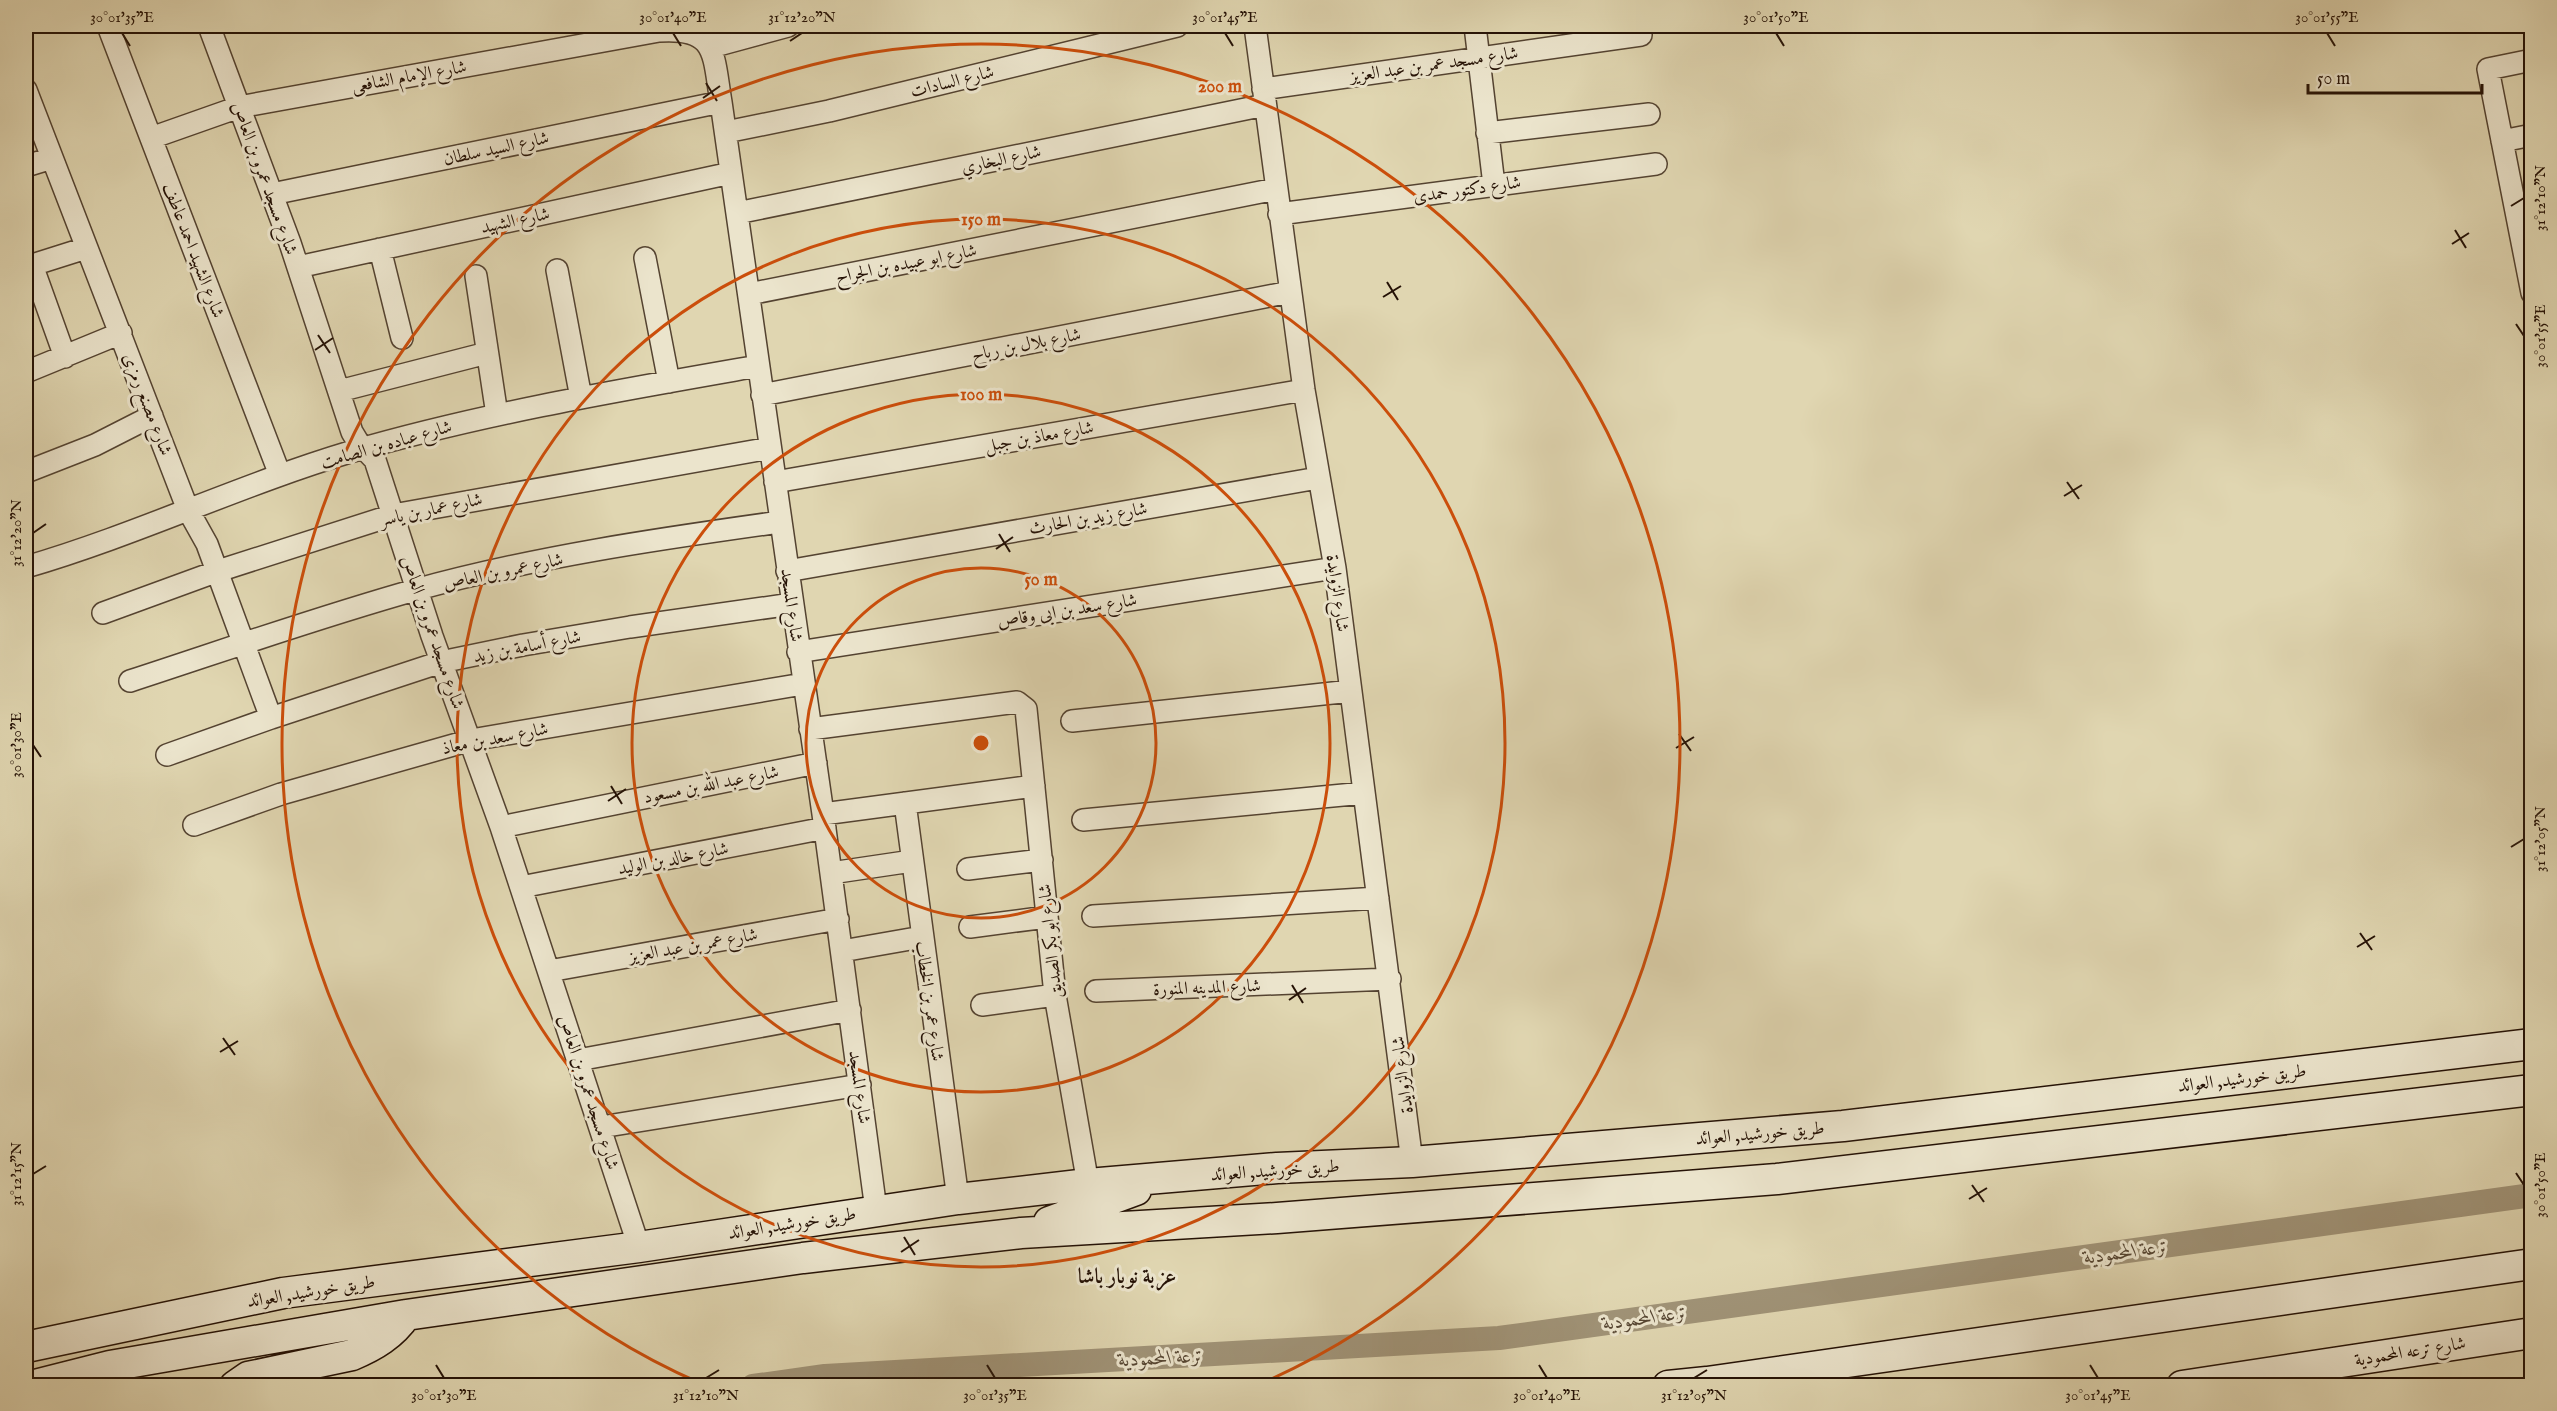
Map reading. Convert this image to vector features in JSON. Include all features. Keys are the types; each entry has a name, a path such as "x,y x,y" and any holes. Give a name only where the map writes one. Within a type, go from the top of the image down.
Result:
{"main road":[{"name":"طريق خورشيد, العوائد","path":"26,1347 283,1293 639,1247 958,1199 1088,1184 1276,1168 1412,1162 1843,1126 2532,1044"},
{"name":"طريق خورشيد, العوائد","path":"31,1386 110,1366 406,1315 803,1258 1021,1233 1277,1218 1777,1179 2532,1090"},
{"path":"1021,1233 1170,1177"},
{"path":"1668,1386 2532,1264"},
{"path":"235,1386 248,1377 352,1355 365,1350 388,1335 406,1315"},
{"name":"شارع ترعه المحمودية","path":"2182,1386 2532,1333"}],"street":[{"name":"شارع الشهيد احمد عاطف","path":"108,26 280,475"},
{"name":"شارع مسجد عمرو بن العاص","path":"209,26 298,267 352,432 375,460 441,662 471,740 549,970 639,1247"},
{"name":"شارع السادات","path":"726,132 829,111 1177,26"},
{"name":"شارع الزوايدة","path":"1255,26 1304,390 1335,568 1412,1162"},
{"path":"1475,26 1494,185"},
{"path":"670,28 715,39 777,27"},
{"name":"شارع الإمام الشافعى","path":"152,138 239,107 670,28"},
{"name":"شارع مسجد عمر بن عبد العزيز","path":"1264,97 1478,58 1641,35"},
{"name":"شارع المسجد","path":"715,39 721,102 838,919 876,1210"},
{"path":"2531,287 2524,216 2502,141 2488,69 2532,60"},
{"name":"شارع مصنع رمزى","path":"26,90 188,510 205,538 218,571 271,718"},
{"name":"شارع البخاري","path":"737,213 1264,97"},
{"name":"شارع السيد سلطان","path":"272,194 721,102"},
{"path":"1487,133 1649,114"},
{"path":"2502,141 2532,135"},
{"path":"26,166 52,158"},
{"name":"شارع دكتور حمدى","path":"1279,214 1656,164"},
{"name":"شارع الشهيد","path":"298,267 731,173"},
{"name":"شارع ابو عبيده بن الجراح","path":"749,294 1276,189"},
{"path":"65,357 29,266 86,248"},
{"path":"380,249 402,338"},
{"path":"645,258 669,382"},
{"path":"557,270 581,398"},
{"path":"476,276 497,415"},
{"name":"شارع بلال بن رباح","path":"762,395 1290,292"},
{"path":"26,372 121,333"},
{"path":"339,392 487,353"},
{"name":"شارع عباده بن الصامت","path":"26,567 77,552 280,475 366,448 497,415 758,366"},
{"name":"شارع معاذ بن جبل","path":"775,482 1304,390"},
{"path":"26,472 95,445 152,416"},
{"name":"شارع عمار بن ياسر","path":"103,613 218,571 393,515 770,448"},
{"name":"شارع زيد بن الحارث","path":"787,571 1318,478"},
{"name":"شارع عمرو بن العاص","path":"130,681 417,590 550,559 660,539 780,522"},
{"name":"شارع سعد بن ابى وقاص","path":"798,652 1335,568"},
{"name":"شارع أسامة بن زيد","path":"167,755 441,662 630,627 792,604"},
{"name":"شارع سعد بن معاذ","path":"194,825 281,794 471,740 803,684"},
{"path":"1072,721 1351,692"},
{"name":"شارع ابو بكر الصديق","path":"810,729 1017,702 1026,709 1055,995 1088,1184"},
{"name":"شارع عبد الله بن مسعود","path":"501,827 816,763"},
{"name":"شارع خالد بن الوليد","path":"521,887 905,803 1034,786"},
{"path":"1083,820 1364,793"},
{"name":"شارع عمر بن الخطاب","path":"905,803 958,1199"},
{"path":"968,869 1042,860"},
{"path":"831,873 912,861"},
{"path":"1093,916 1378,898"},
{"path":"970,927 1047,917"},
{"name":"شارع عمر بن عبد العزيز","path":"549,970 838,919"},
{"path":"842,951 922,937"},
{"name":"شارع المدينه المنورة","path":"1096,991 1390,979"},
{"path":"982,1005 1055,995"},
{"path":"578,1060 850,1010"},
{"path":"601,1127 860,1085"}],"waterway":[{"name":"ترعة المحمودية","path":"753,1386 825,1376 1499,1338 2532,1195"}],"district":[{"name":"عزبة نوبار باشا","path":"1127,1276"}]}
